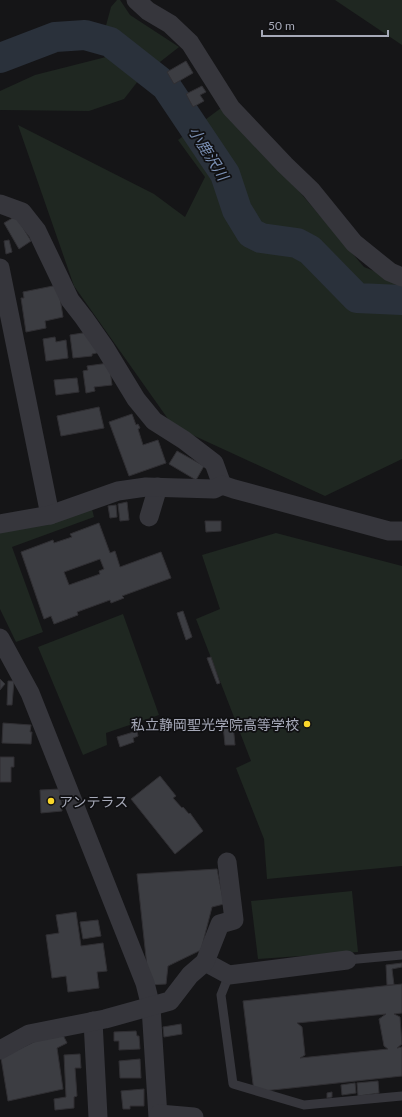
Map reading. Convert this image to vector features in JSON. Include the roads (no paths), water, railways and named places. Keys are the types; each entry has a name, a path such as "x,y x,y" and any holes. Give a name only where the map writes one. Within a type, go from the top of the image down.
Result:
{"street":[{"path":"136,0 148,11 170,24 190,43 231,108 311,190 354,243 390,272 402,277"},
{"path":"0,204 22,212 37,231 70,300 105,348 136,399 154,421 184,440 214,463 222,485"},
{"path":"0,268 50,515"},
{"path":"0,524 50,515 118,491 146,487 214,489 222,485 389,531 402,531"},
{"path":"149,517 158,487"},
{"path":"0,638 30,693 145,983 151,1007 158,1116 194,1117"},
{"path":"0,1050 29,1034 93,1021 170,1001 190,975 205,962 220,924 234,920 227,862"},
{"path":"205,962 229,975 347,960"},
{"path":"93,1021 98,1117"}],"lane":[{"path":"347,960 402,954"},
{"path":"229,975 222,995 233,1084 304,1105 402,1096"}],"waterway":[{"name":"小鹿沢川","path":"0,58 55,37 85,35 110,42 166,86 225,174 237,210 251,233 261,238 297,243 310,250 357,298 402,300"}],"place":[{"name":"私立静岡聖光学院高等学校","path":"307,724"},
{"name":"アンテラス","path":"51,801"}]}
